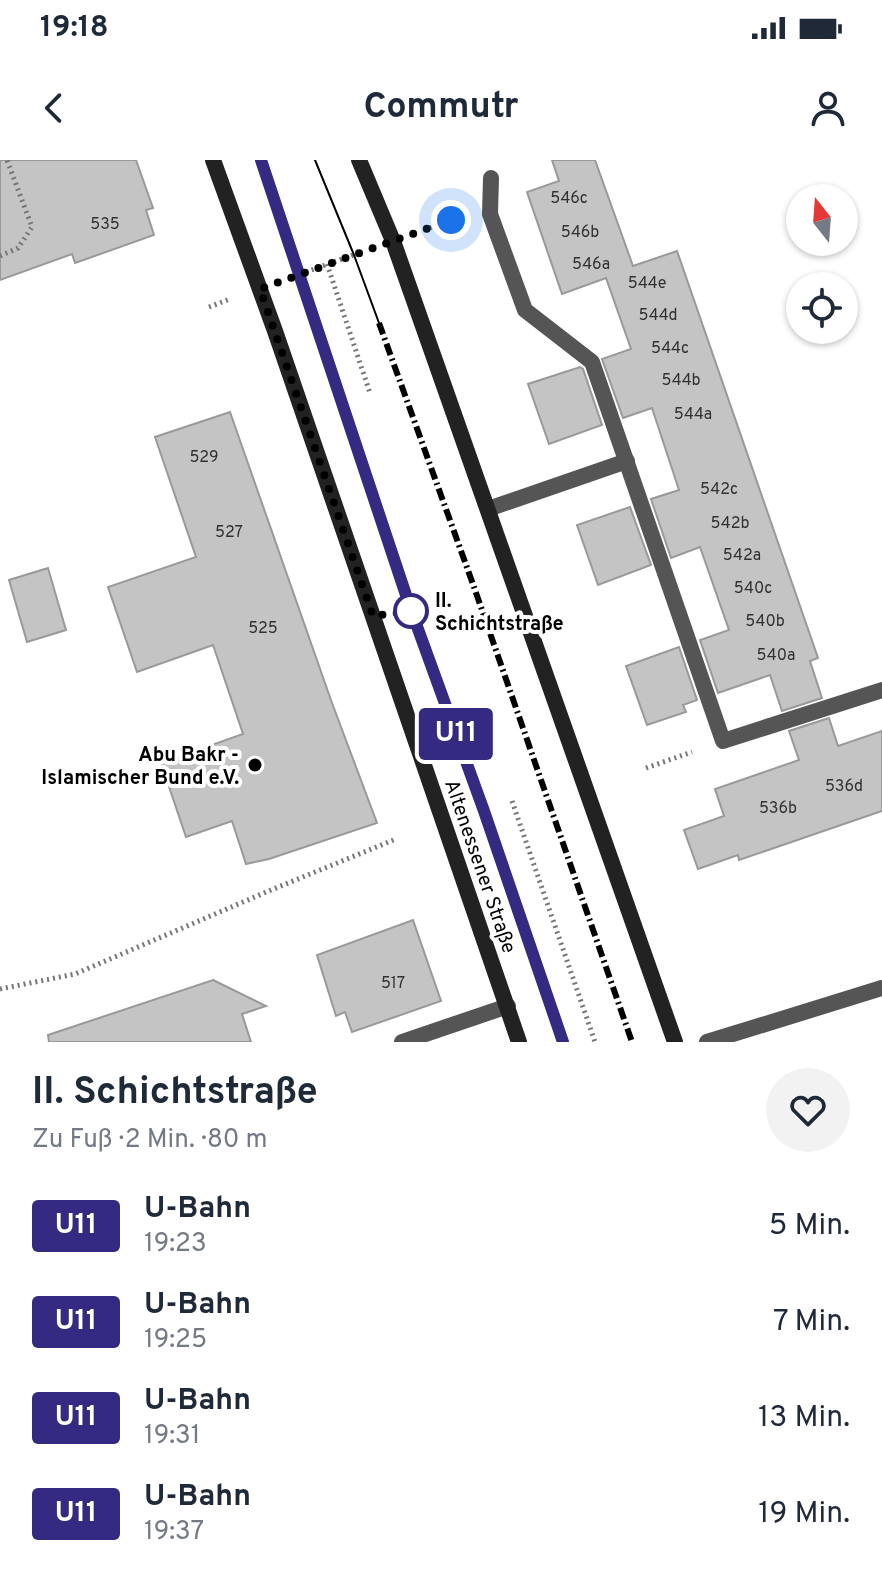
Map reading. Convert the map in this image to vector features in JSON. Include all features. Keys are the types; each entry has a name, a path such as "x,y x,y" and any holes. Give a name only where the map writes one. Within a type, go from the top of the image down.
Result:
{"main road":[{"name":"Altenessener Straße","path":"213,160 519,1042"},
{"path":"359,160 393,241 675,1042"}],"street":[{"path":"491,178 490,214 525,310 592,362 723,741 882,690"},
{"path":"488,509 627,461"},
{"path":"707,1042 882,988"},
{"path":"402,1042 508,1006"}],"path":[{"path":"0,256 18,248 32,227 7,160"},
{"path":"209,307 451,220"},
{"path":"327,264 370,393"},
{"path":"646,768 663,762"},
{"path":"512,801 595,1042"},
{"path":"0,989 75,974 396,839"}],"building":[{"path":"0,160 136,160 153,208 146,210 154,235 75,263 72,254 0,280"},
{"path":"552,160 595,160 633,266 677,251 818,658 810,661 822,698 782,711 770,675 718,693 700,640 729,630 700,547 671,558 651,499 679,490 652,408 623,418 602,359 631,349 606,278 562,294 527,192 559,181"},
{"path":"580,367 602,425 549,444 528,384"},
{"path":"230,412 377,823 246,864 232,821 186,837 161,763 243,734 213,645 137,672 108,587 196,557 155,437"},
{"path":"630,507 651,565 598,585 577,525"},
{"path":"48,568 66,630 27,642 9,580"},
{"path":"679,647 697,700 683,705 686,712 647,725 626,666"},
{"path":"829,718 838,746 882,731 882,811 739,860 738,855 698,869 684,830 724,816 715,789 799,760 789,731"},
{"path":"413,920 441,1001 352,1032 345,1012 336,1016 317,955"},
{"path":"213,980 266,1006 242,1014 251,1042 49,1042 48,1035"}],"tram line":[{"path":"261,160 326,356"},
{"path":"315,160 379,323"}],"railway":[{"path":"379,323 632,1042"},
{"path":"326,356 410,607 563,1042"}],"metro line":[{"name":"U11","path":"261,160 410,607 563,1042"}],"place":[{"name":"II. Schichtstraße","path":"411,611"},
{"name":"Abu Bakr - Islamischer Bund e.V.","path":"255,765"}],"route":[{"path":"411,611 373,616 260,289 451,220"}]}
